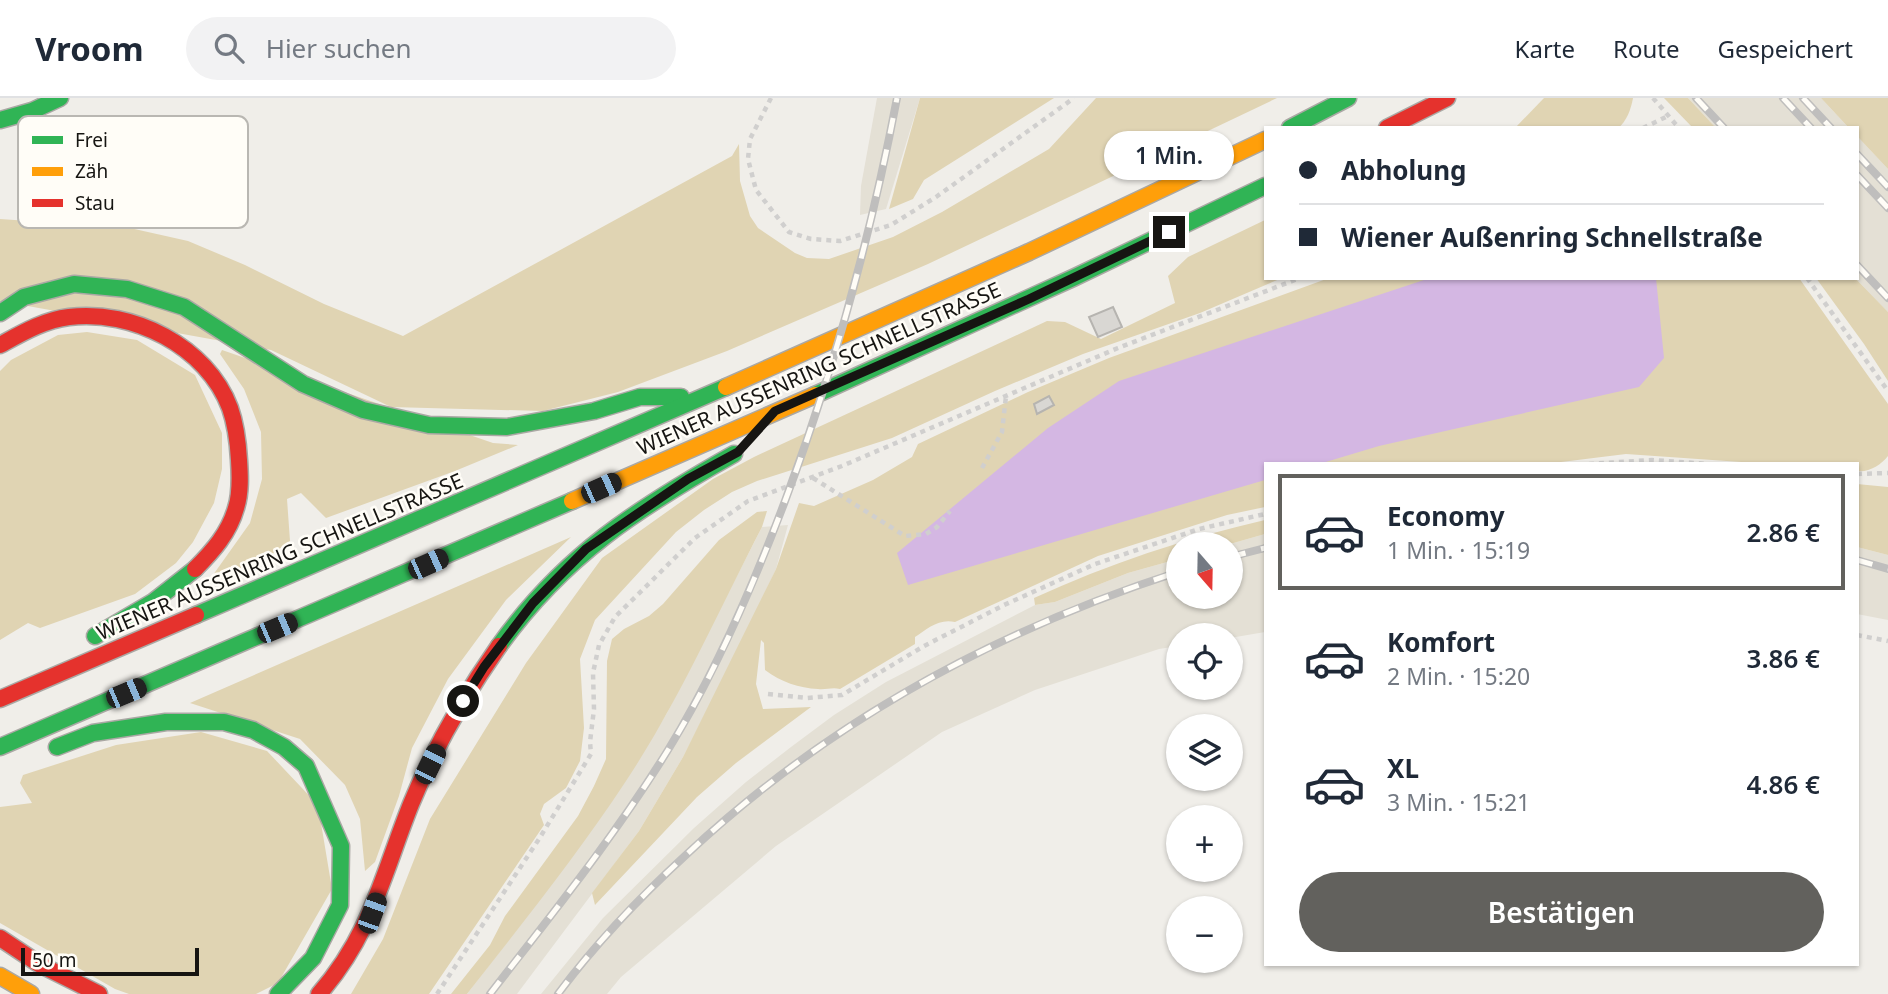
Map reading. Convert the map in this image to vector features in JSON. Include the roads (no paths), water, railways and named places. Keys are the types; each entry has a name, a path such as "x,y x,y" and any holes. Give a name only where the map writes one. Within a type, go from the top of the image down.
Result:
{"main road":[{"path":"0,120 32,111 60,98"},
{"path":"1294,126 1348,98"},
{"path":"1391,126 1447,98"},
{"name":"WIENER AUSSENRING SCHNELLSTRASSE","path":"0,699 704,397 1029,252 1264,141"},
{"name":"WIENER AUSSENRING SCHNELLSTRASSE","path":"0,747 404,574 1049,290 1264,186"},
{"path":"0,313 24,297 74,284 127,289 184,307 303,384 363,410 429,425 507,427 594,411 640,397 704,397"},
{"path":"0,345 36,326 78,316 120,320 161,332 185,347 208,369 220,387 230,407 240,451 238,502 220,543 185,580 129,618 88,640 22,690"},
{"path":"319,994 335,979 372,913 411,804 449,725 484,667 533,603 586,549 688,479 738,452 775,411"},
{"path":"43,752 93,733 166,722 211,721 253,730 284,747 306,766 341,846 340,905 313,958 278,994"},
{"path":"0,755 22,753"},
{"path":"0,938 39,964 99,994"},
{"path":"0,976 31,994"}],"railway":[{"path":"490,994 648,782 702,690 732,628 785,501 820,402 863,251 897,98"},
{"path":"1696,98 1722,126"},
{"path":"1783,98 1809,126"},
{"path":"1803,98 1829,126"},
{"path":"1859,156 1888,187"},
{"path":"1859,177 1888,208"},
{"path":"1859,267 1888,298"},
{"path":"1243,554 1264,548"},
{"path":"1859,561 1888,569"},
{"path":"558,994 619,921 687,854 741,806 856,722 979,652 1044,622 1166,576"}]}
